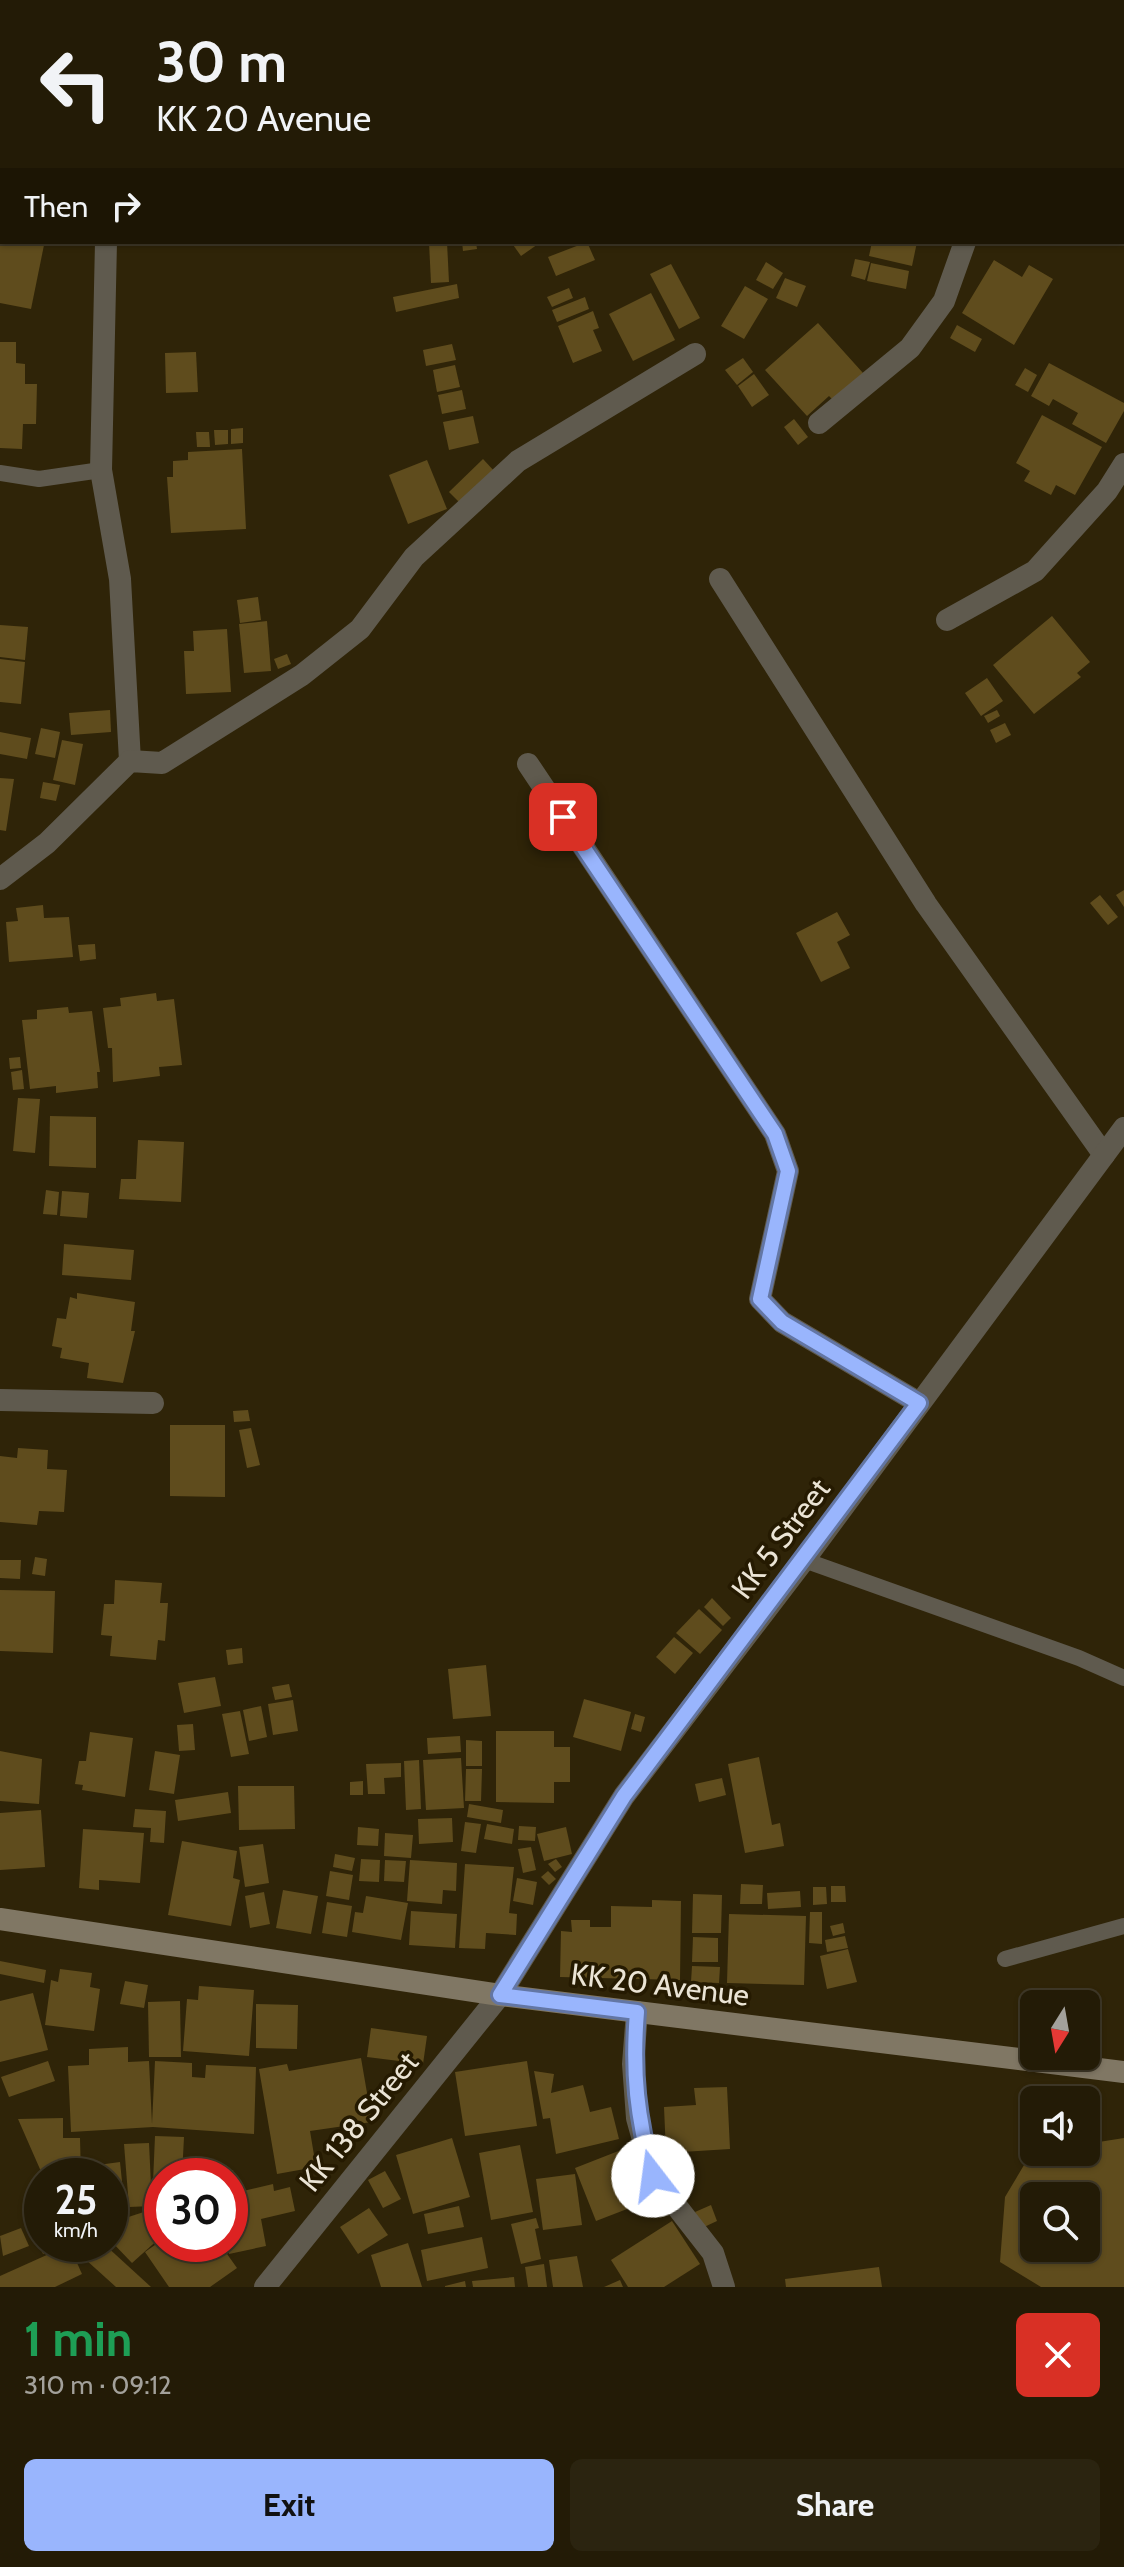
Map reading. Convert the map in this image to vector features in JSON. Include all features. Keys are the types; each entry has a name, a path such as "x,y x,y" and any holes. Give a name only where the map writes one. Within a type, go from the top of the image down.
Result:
{"main road":[{"name":"KK 20 Avenue","path":"0,1919 500,1995 1124,2072"}],"street":[{"path":"106,244 101,470 120,579 130,761"},
{"path":"819,423 910,348 944,301 964,244"},
{"path":"0,879 47,843 130,761 162,763 302,675 360,629 414,557 518,461 695,354"},
{"path":"947,620 1035,571 1107,491 1124,464"},
{"path":"720,579 926,904 1104,1155"},
{"path":"528,764 775,1134 788,1171 760,1299 782,1322 919,1403"},
{"name":"KK 5 Street","path":"500,1995 624,1796 804,1560 1124,1128"},
{"path":"0,1400 153,1403"},
{"name":"KK 138 Street","path":"265,2287 500,1995"},
{"path":"637,2012 633,2064 637,2118 653,2176 713,2253 724,2287"}],"lane":[{"path":"0,473 39,479 101,470"},
{"path":"804,1560 1079,1658 1124,1678"},
{"path":"1005,1959 1124,1926"}],"building":[{"path":"0,244 44,245 31,309 0,303"},
{"path":"429,244 447,244 449,282 431,283"},
{"path":"462,244 476,244 477,249 463,251"},
{"path":"512,244 538,244 521,256"},
{"path":"588,244 595,260 556,276 548,257"},
{"path":"872,244 917,244 912,266 869,256"},
{"path":"855,259 870,262 865,280 851,276"},
{"path":"994,260 1022,277 1029,265 1053,279 1014,345 962,313"},
{"path":"766,262 783,273 773,289 756,280"},
{"path":"871,263 909,271 906,289 867,281"},
{"path":"671,264 700,318 679,329 650,274"},
{"path":"785,278 806,286 797,307 776,298"},
{"path":"457,284 459,298 396,312 393,297"},
{"path":"745,286 768,299 744,339 721,326"},
{"path":"569,288 573,298 552,307 547,297"},
{"path":"651,293 675,340 633,361 609,314"},
{"path":"585,297 589,309 557,322 552,310"},
{"path":"593,311 599,328 593,330 602,351 573,363 558,326"},
{"path":"818,323 863,373 833,400 829,396 807,416 765,370"},
{"path":"957,325 982,339 975,352 950,338"},
{"path":"0,342 16,342 16,363 25,364 25,384 37,384 36,424 23,424 22,449 0,448"},
{"path":"452,344 456,360 426,366 423,350"},
{"path":"196,352 198,392 166,393 165,353"},
{"path":"743,358 753,372 737,385 725,370"},
{"path":"1049,363 1124,403 1124,411 1106,443 1072,424 1078,413 1053,399 1049,406 1031,396"},
{"path":"455,365 460,387 437,392 433,370"},
{"path":"1025,368 1037,375 1028,392 1015,385"},
{"path":"754,374 769,395 752,407 738,386"},
{"path":"462,390 466,409 442,414 438,395"},
{"path":"1042,415 1102,447 1075,495 1056,485 1051,495 1024,481 1030,471 1016,463"},
{"path":"473,416 479,443 449,450 443,422"},
{"path":"794,419 808,437 798,445 784,427"},
{"path":"243,428 243,443 231,444 231,429"},
{"path":"214,430 228,430 228,444 215,445"},
{"path":"196,432 209,432 210,447 197,447"},
{"path":"242,449 246,529 171,533 167,477 173,477 173,461 188,460 188,452"},
{"path":"483,459 495,472 461,504 449,492"},
{"path":"427,460 447,509 408,524 389,475"},
{"path":"258,597 261,620 240,623 237,600"},
{"path":"1052,616 1090,662 1077,673 1081,677 1034,714 993,665"},
{"path":"267,621 271,671 244,673 239,624"},
{"path":"0,625 28,627 25,660 0,657"},
{"path":"227,629 231,692 186,694 184,651 194,651 193,631"},
{"path":"287,654 291,664 278,669 274,659"},
{"path":"0,659 25,662 21,704 0,702"},
{"path":"987,678 1003,701 981,716 965,693"},
{"path":"110,710 111,732 71,735 69,713"},
{"path":"997,710 1000,716 988,723 984,716"},
{"path":"1005,723 1011,735 996,743 990,730"},
{"path":"41,728 60,732 55,758 35,754"},
{"path":"0,732 31,738 27,759 0,754"},
{"path":"62,740 83,744 75,785 53,780"},
{"path":"0,778 14,779 6,831 0,830"},
{"path":"43,782 60,785 56,801 40,798"},
{"path":"1124,890 1124,907 1116,895"},
{"path":"1100,895 1118,917 1108,925 1090,903"},
{"path":"43,905 44,918 69,917 73,957 9,962 6,922 18,921 16,908"},
{"path":"837,912 850,935 837,942 850,968 821,982 796,933"},
{"path":"95,944 96,959 80,961 78,945"},
{"path":"156,993 157,1001 174,999 182,1065 159,1067 160,1076 113,1082 112,1048 108,1048 103,1008 121,1006 120,998"},
{"path":"68,1007 69,1013 92,1011 100,1072 97,1072 98,1088 56,1093 56,1086 30,1089 22,1020 37,1019 37,1010"},
{"path":"20,1057 21,1068 10,1069 9,1058"},
{"path":"22,1070 24,1089 13,1090 11,1072"},
{"path":"18,1098 40,1099 35,1153 13,1151"},
{"path":"50,1116 96,1117 96,1168 49,1166"},
{"path":"138,1140 184,1142 181,1202 119,1199 121,1179 136,1179"},
{"path":"46,1190 59,1192 57,1215 43,1214"},
{"path":"62,1191 89,1193 87,1218 60,1216"},
{"path":"64,1244 134,1250 131,1280 62,1275"},
{"path":"77,1293 135,1302 131,1331 135,1331 123,1383 87,1378 89,1363 60,1358 62,1348 52,1346 57,1318 66,1319 70,1297 77,1299"},
{"path":"248,1410 250,1421 234,1422 233,1411"},
{"path":"170,1425 225,1425 225,1497 170,1496"},
{"path":"251,1428 260,1465 247,1468 239,1430"},
{"path":"18,1448 48,1450 47,1469 67,1470 64,1512 39,1511 37,1525 0,1522 0,1456 17,1458"},
{"path":"35,1557 47,1559 45,1576 32,1574"},
{"path":"0,1560 21,1560 20,1579 0,1578"},
{"path":"115,1580 162,1583 160,1603 168,1603 165,1641 158,1640 156,1660 110,1656 112,1636 101,1635 104,1604 114,1604"},
{"path":"0,1590 55,1591 53,1653 0,1651"},
{"path":"712,1598 731,1618 723,1626 704,1607"},
{"path":"699,1609 722,1630 700,1654 676,1633"},
{"path":"674,1637 693,1653 675,1674 656,1657"},
{"path":"242,1648 243,1663 228,1665 226,1650"},
{"path":"486,1665 491,1716 453,1719 448,1669"},
{"path":"215,1677 221,1706 184,1713 178,1683"},
{"path":"289,1684 292,1697 275,1700 272,1687"},
{"path":"584,1699 631,1712 621,1751 573,1737"},
{"path":"293,1700 298,1731 273,1735 268,1704"},
{"path":"261,1706 267,1737 249,1741 243,1710"},
{"path":"240,1711 249,1754 231,1757 222,1714"},
{"path":"635,1714 645,1717 641,1732 631,1729"},
{"path":"193,1724 195,1750 179,1751 177,1725"},
{"path":"496,1731 554,1731 554,1747 570,1747 570,1782 554,1782 554,1803 496,1802"},
{"path":"90,1732 133,1738 125,1797 82,1790 83,1785 75,1784 79,1761 86,1761"},
{"path":"460,1736 461,1752 428,1754 427,1738"},
{"path":"466,1740 482,1741 482,1766 466,1766"},
{"path":"0,1751 42,1759 39,1804 0,1801"},
{"path":"155,1751 180,1755 174,1794 149,1790"},
{"path":"759,1757 772,1825 780,1823 784,1846 745,1853 728,1764"},
{"path":"461,1758 464,1808 426,1810 423,1760"},
{"path":"419,1760 421,1809 406,1810 404,1761"},
{"path":"401,1763 401,1777 384,1778 385,1794 368,1794 366,1764"},
{"path":"466,1769 482,1769 481,1801 465,1801"},
{"path":"722,1778 726,1795 699,1802 695,1784"},
{"path":"363,1781 363,1795 350,1795 350,1782"},
{"path":"238,1786 294,1786 295,1829 239,1830"},
{"path":"228,1792 231,1813 178,1821 175,1800"},
{"path":"469,1804 503,1810 501,1823 467,1817"},
{"path":"135,1809 166,1811 164,1843 150,1842 151,1828 133,1827"},
{"path":"41,1810 45,1867 0,1870 0,1813"},
{"path":"452,1818 453,1842 419,1844 418,1819"},
{"path":"465,1822 481,1824 476,1853 461,1851"},
{"path":"487,1824 514,1829 512,1844 484,1839"},
{"path":"519,1826 536,1827 535,1841 518,1840"},
{"path":"358,1827 379,1829 378,1846 357,1845"},
{"path":"566,1827 572,1854 544,1861 537,1834"},
{"path":"83,1829 144,1833 140,1883 99,1880 99,1890 79,1888"},
{"path":"385,1833 413,1835 411,1858 384,1856"},
{"path":"182,1841 237,1851 233,1878 240,1880 231,1926 168,1915"},
{"path":"263,1844 269,1883 245,1887 239,1847"},
{"path":"531,1847 536,1870 523,1873 518,1849"},
{"path":"335,1854 355,1858 352,1871 333,1867"},
{"path":"361,1859 380,1860 379,1882 359,1881"},
{"path":"556,1859 562,1867 555,1872 548,1864"},
{"path":"385,1860 406,1861 404,1882 384,1881"},
{"path":"410,1860 457,1863 456,1891 443,1890 442,1904 407,1901"},
{"path":"465,1864 514,1867 509,1913 517,1914 516,1935 486,1933 485,1949 459,1948"},
{"path":"330,1871 353,1875 349,1900 326,1896"},
{"path":"548,1871 556,1879 549,1885 541,1877"},
{"path":"517,1878 537,1882 533,1905 513,1901"},
{"path":"741,1884 763,1885 762,1904 740,1904"},
{"path":"831,1886 845,1886 846,1902 831,1902"},
{"path":"813,1887 826,1887 827,1904 813,1905"},
{"path":"283,1890 318,1896 311,1934 276,1928"},
{"path":"800,1891 801,1907 768,1909 767,1893"},
{"path":"264,1892 270,1924 250,1928 245,1896"},
{"path":"693,1894 722,1895 721,1933 692,1933"},
{"path":"366,1896 408,1903 401,1940 352,1932 355,1912 363,1913"},
{"path":"652,1900 681,1901 680,1980 560,1977 561,1931 572,1932 571,1920 590,1920 590,1927 611,1927 611,1906 652,1907"},
{"path":"327,1902 352,1906 347,1937 322,1933"},
{"path":"411,1911 457,1914 455,1948 409,1945"},
{"path":"810,1912 822,1912 822,1944 809,1943"},
{"path":"729,1914 806,1916 804,1985 727,1983"},
{"path":"843,1923 845,1933 833,1936 830,1926"},
{"path":"845,1936 848,1948 827,1952 825,1940"},
{"path":"693,1937 718,1938 718,1962 692,1962"},
{"path":"848,1949 857,1982 827,1989 820,1956"},
{"path":"0,1961 46,1970 44,1983 0,1974"},
{"path":"692,1966 720,1967 719,1983 691,1982"},
{"path":"60,1969 92,1973 90,1987 100,1989 94,2031 45,2025 51,1980 58,1982"},
{"path":"125,1981 148,1985 144,2008 120,2004"},
{"path":"199,1986 254,1990 249,2056 183,2051 187,1999 198,2000"},
{"path":"33,1993 48,2050 0,2062 0,2001"},
{"path":"180,2001 181,2057 149,2057 148,2002"},
{"path":"256,2004 298,2005 297,2049 256,2048"},
{"path":"371,2028 427,2036 423,2064 367,2057"},
{"path":"128,2047 128,2062 149,2061 152,2124 155,2061 192,2063 192,2077 205,2078 206,2065 256,2067 254,2134 153,2127 71,2132 68,2066 89,2065 89,2049"},
{"path":"361,2058 372,2122 310,2131 316,2167 277,2174 259,2069 287,2064 289,2071"},
{"path":"48,2061 55,2081 9,2097 1,2077"},
{"path":"527,2061 537,2126 465,2136 455,2072"},
{"path":"534,2071 554,2074 551,2093 583,2085 590,2112 611,2107 619,2139 556,2154 550,2118 543,2119"},
{"path":"727,2087 730,2149 666,2153 664,2107 696,2105 694,2088"},
{"path":"63,2118 63,2138 80,2138 81,2158 35,2158 18,2119"},
{"path":"155,2136 184,2137 183,2158 154,2158"},
{"path":"452,2138 470,2197 413,2214 396,2155"},
{"path":"1124,2138 1124,2287 1041,2287 1000,2262 1005,2197 1023,2166 1100,2166 1100,2142"},
{"path":"149,2143 150,2158 144,2158 144,2206 129,2207 128,2158 125,2158 124,2144"},
{"path":"520,2145 533,2212 491,2220 479,2153"},
{"path":"621,2150 631,2175 642,2171 653,2199 596,2221 575,2168"},
{"path":"683,2158 687,2183 662,2187 658,2162"},
{"path":"385,2171 401,2199 383,2208 368,2180"},
{"path":"575,2174 582,2225 543,2230 536,2179"},
{"path":"273,2184 274,2191 290,2187 295,2211 261,2219 266,2246 248,2250 248,2190"},
{"path":"711,2205 717,2221 702,2228 695,2212"},
{"path":"459,2206 464,2227 428,2234 424,2214"},
{"path":"369,2208 388,2235 358,2254 340,2227"},
{"path":"144,2212 144,2252 132,2263 128,2259 128,2217"},
{"path":"536,2218 541,2259 521,2264 511,2224"},
{"path":"672,2221 700,2264 664,2287 628,2287 611,2260"},
{"path":"21,2228 24,2248 3,2256 0,2236"},
{"path":"482,2237 488,2268 427,2281 421,2250"},
{"path":"408,2243 422,2287 381,2287 371,2255"},
{"path":"577,2256 583,2287 553,2287 549,2260"},
{"path":"31,2262 77,2262 82,2274 55,2287 0,2287 0,2276"},
{"path":"88,2262 124,2262 151,2287 116,2287"},
{"path":"152,2262 233,2262 237,2268 210,2287 169,2287"},
{"path":"544,2264 547,2287 528,2287 525,2267"},
{"path":"879,2267 882,2287 786,2287 785,2279"},
{"path":"514,2277 515,2287 473,2287 472,2281"},
{"path":"620,2280 623,2287 604,2287"},
{"path":"465,2281 466,2287 445,2287 445,2286"}],"route":[{"path":"563,817 775,1134 788,1171 760,1299 782,1322 919,1403 624,1796 500,1995 637,2012 633,2064 637,2118 653,2176"}]}
